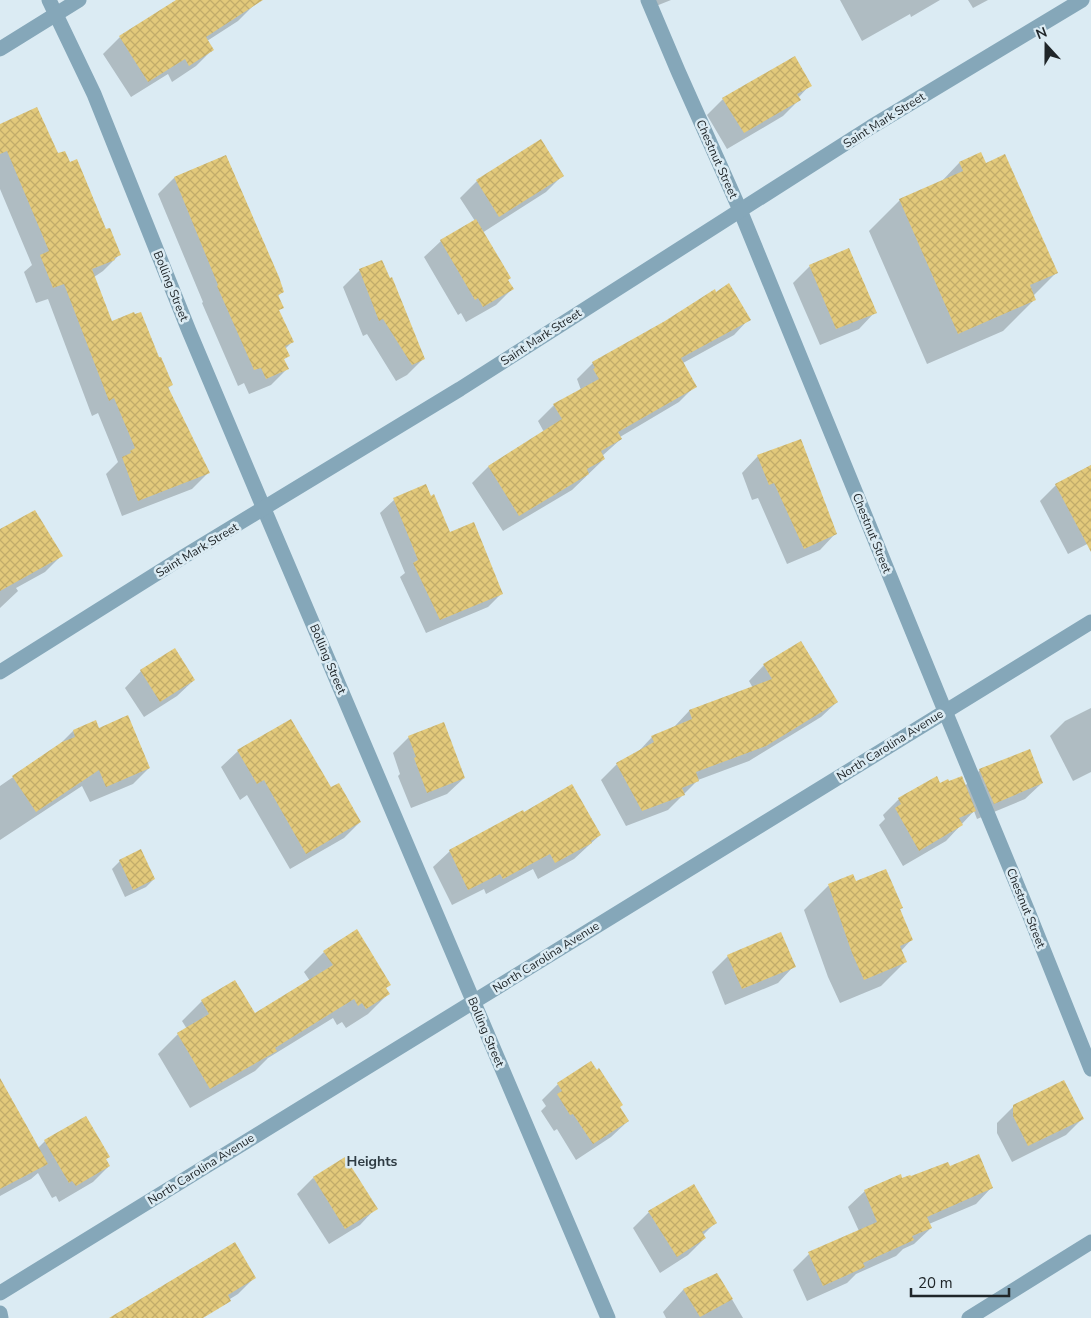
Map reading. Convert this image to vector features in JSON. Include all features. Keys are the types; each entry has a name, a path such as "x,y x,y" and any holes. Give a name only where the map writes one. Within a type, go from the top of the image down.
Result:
{"street":[{"name":"Bolling Street","path":"48,0 94,94 189,331 608,1318"},
{"path":"0,49 79,0"},
{"name":"Chestnut Street","path":"648,0 740,210 945,712 1028,909 1091,1069"},
{"name":"Saint Mark Street","path":"0,672 183,557 460,389 871,127 1082,0"},
{"name":"North Carolina Avenue","path":"0,1292 1091,622"},
{"path":"968,1318 1091,1242"},
{"path":"0,1313 1,1318"}],"building":[{"path":"176,0 263,0 206,37 214,50 189,66 185,59 148,82 119,36"},
{"path":"795,56 812,86 797,94 801,100 744,133 722,98"},
{"path":"37,107 58,153 65,151 70,162 77,159 106,229 110,228 121,255 114,258 115,260 92,269 112,321 134,312 135,314 141,312 159,357 161,357 173,385 168,387 210,473 138,501 122,457 131,453 130,451 135,448 114,398 109,401 64,284 53,288 40,255 49,251 7,151 0,154 0,124"},
{"path":"541,139 564,176 499,217 476,180"},
{"path":"981,152 986,163 1005,154 1058,273 1030,285 1036,300 958,334 899,199 963,171 959,162"},
{"path":"226,155 279,277 284,292 278,295 284,308 279,310 294,342 285,346 290,356 284,359 289,369 266,379 261,368 254,370 217,286 174,177"},
{"path":"476,219 511,278 508,280 514,289 483,307 478,298 475,300 440,240"},
{"path":"849,248 877,313 836,329 809,265"},
{"path":"382,260 390,278 392,277 425,359 412,365 383,319 379,321 359,269"},
{"path":"729,283 751,320 681,358 697,387 618,432 622,439 601,451 605,459 587,469 589,474 519,516 488,466 562,419 553,404 599,379 593,369 595,368 592,362 665,321 715,289 716,292"},
{"path":"801,439 837,534 804,549 774,483 769,485 757,455"},
{"path":"1091,465 1091,552 1055,484"},
{"path":"426,484 431,496 434,494 450,532 474,522 503,594 440,620 413,563 418,560 393,498"},
{"path":"35,510 63,556 0,591 0,529"},
{"path":"801,641 838,702 766,746 696,772 699,781 682,788 685,795 642,811 616,763 654,742 651,736 692,719 689,710 772,679 763,664"},
{"path":"175,648 195,680 160,702 140,670"},
{"path":"128,715 150,768 106,787 99,770 36,812 12,776 62,742 75,737 73,730 96,720 99,728"},
{"path":"291,719 331,787 339,783 361,822 306,854 264,780 257,784 237,750"},
{"path":"444,722 465,778 427,793 408,736"},
{"path":"1030,749 1043,783 994,804 979,769"},
{"path":"937,776 940,783 962,776 976,811 959,818 963,825 919,851 895,808 901,804 898,798"},
{"path":"572,784 601,835 591,841 592,843 555,863 550,854 503,879 500,874 468,890 449,850 523,810 524,812"},
{"path":"141,849 155,879 133,890 119,860"},
{"path":"886,869 903,908 900,909 913,940 900,946 907,962 864,980 852,953 828,884 853,874 856,881"},
{"path":"357,929 391,985 386,988 390,994 366,1009 362,1003 358,1006 354,999 275,1048 277,1051 210,1089 177,1033 209,1014 201,1000 235,980 255,1013 333,965 323,951"},
{"path":"781,932 796,967 742,989 727,955"},
{"path":"591,1061 597,1070 599,1068 623,1105 620,1107 629,1121 593,1144 573,1114 570,1115 557,1094 562,1091 557,1083"},
{"path":"0,1078 48,1164 0,1189"},
{"path":"1064,1080 1084,1119 1028,1146 1013,1116 1013,1105"},
{"path":"86,1116 110,1157 106,1159 110,1166 76,1186 72,1181 69,1183 44,1140"},
{"path":"979,1154 993,1188 927,1217 932,1228 912,1236 914,1240 863,1263 865,1267 823,1286 808,1252 877,1222 864,1190 901,1174 902,1178 911,1176 948,1162 950,1166"},
{"path":"345,1157 378,1209 345,1229 313,1177"},
{"path":"694,1184 717,1223 702,1232 706,1238 677,1257 648,1211"},
{"path":"235,1242 256,1278 228,1295 231,1301 203,1318 109,1318"},
{"path":"717,1273 733,1299 700,1317 683,1289"}],"district":[{"name":"Heights","path":"372,1161"}]}
